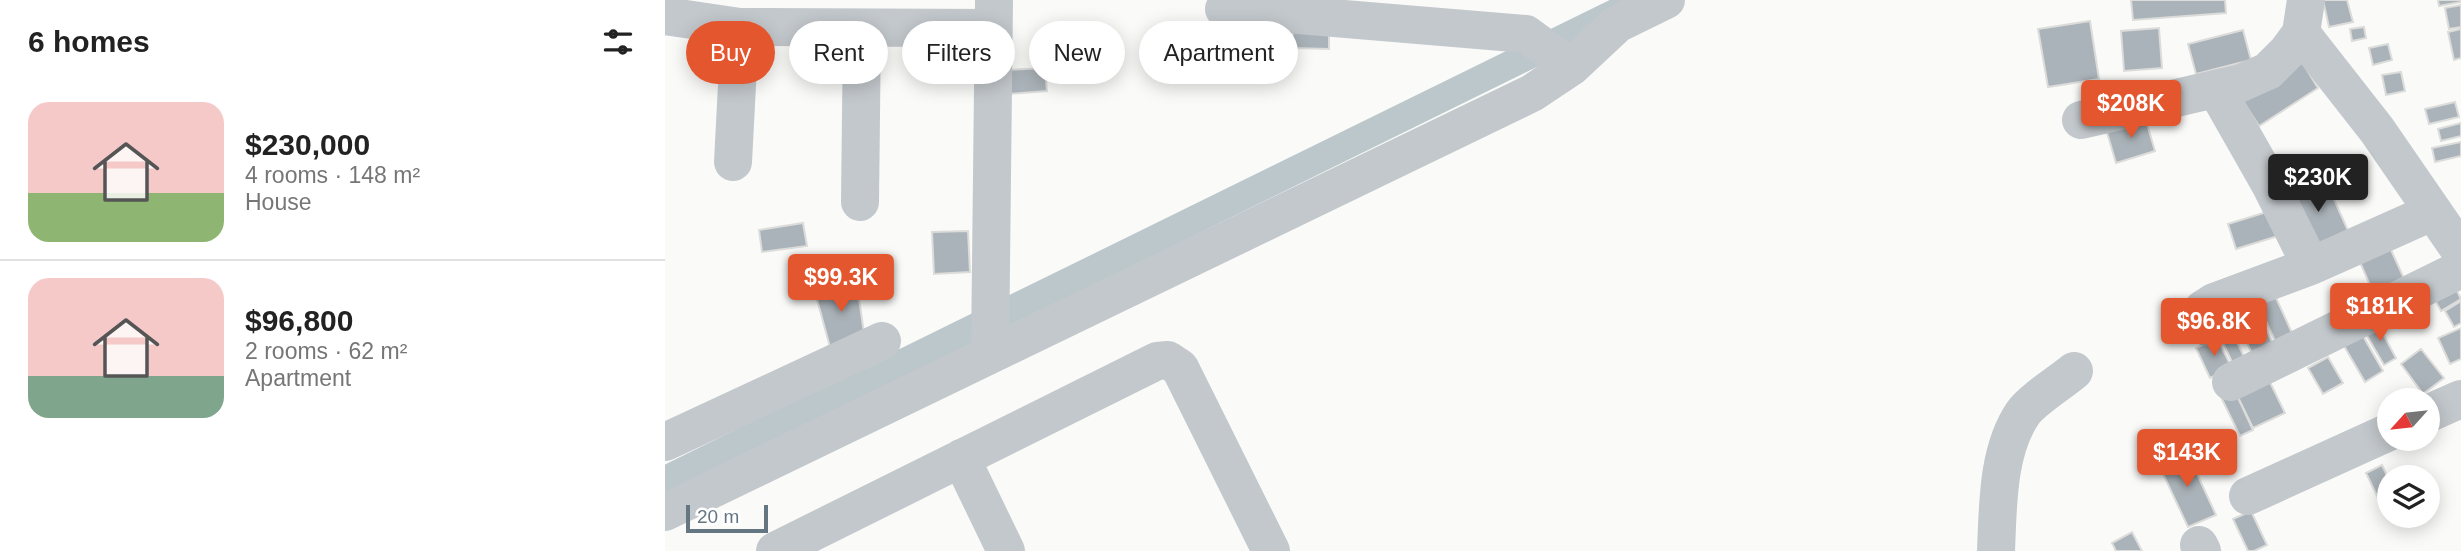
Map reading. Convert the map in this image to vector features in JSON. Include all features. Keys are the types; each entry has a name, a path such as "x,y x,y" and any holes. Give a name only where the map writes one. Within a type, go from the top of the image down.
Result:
{"street":[{"path":"665,512 990,353 1460,130 1532,93 1555,56 1622,12 1667,0"},
{"path":"1224,9 1526,34 1555,56"},
{"path":"888,25 994,14 990,353"},
{"path":"665,16 699,21"},
{"path":"2081,120 2241,83 2268,71 2287,51 2304,17"},
{"path":"2304,17 2461,252"},
{"path":"733,162 737,84"},
{"path":"860,202 861,84"},
{"path":"2216,89 2270,184 2311,266"},
{"path":"2207,327 2203,309 2214,302 2311,266 2432,212"},
{"path":"2231,382 2461,269"},
{"path":"665,442 882,341"},
{"path":"775,551 1157,361 1168,360 1180,368 1271,551"},
{"path":"1996,551 1999,499 2007,446 2024,412 2074,371"},
{"path":"2440,408 2461,399"},
{"path":"2248,496 2377,437"},
{"path":"961,458 1006,551"}],"building":[{"path":"2131,0 2225,0 2226,13 2133,20"},
{"path":"2323,0 2347,0 2353,22 2329,27"},
{"path":"2438,0 2461,0 2461,2 2439,6"},
{"path":"2461,5 2461,27 2449,29 2445,8"},
{"path":"1298,21 1329,22 1329,49 1298,48"},
{"path":"2090,21 2099,79 2048,87 2038,29"},
{"path":"2364,27 2366,38 2352,41 2350,29"},
{"path":"2159,28 2162,68 2124,71 2121,31"},
{"path":"2461,29 2461,58 2454,60 2448,32"},
{"path":"2243,30 2251,60 2196,74 2188,44"},
{"path":"2388,44 2392,60 2373,65 2369,48"},
{"path":"2299,57 2318,88 2259,126 2239,95"},
{"path":"1029,69 1029,84 1046,84 1047,91 1008,94 1007,84 1015,84 1015,70"},
{"path":"2401,72 2405,91 2386,95 2382,75"},
{"path":"2455,102 2459,117 2429,124 2425,109"},
{"path":"2145,117 2155,151 2116,163 2106,129"},
{"path":"2461,123 2461,136 2441,141 2438,129"},
{"path":"2461,142 2461,156 2435,162 2432,148"},
{"path":"2324,177 2350,235 2313,251 2287,193"},
{"path":"2273,210 2281,235 2236,249 2228,224"},
{"path":"803,223 807,246 762,252 759,230"},
{"path":"968,231 970,272 934,274 932,232"},
{"path":"2386,239 2407,285 2376,299 2356,253"},
{"path":"2453,283 2461,299 2441,311 2432,295"},
{"path":"857,285 864,333 830,347 815,292"},
{"path":"2273,291 2292,333 2275,341 2256,299"},
{"path":"2461,301 2461,323 2454,327 2445,311"},
{"path":"2254,302 2273,344 2252,354 2233,312"},
{"path":"2226,319 2245,359 2233,364 2214,324"},
{"path":"2376,321 2396,358 2384,365 2363,329"},
{"path":"2461,328 2461,359 2450,364 2438,338"},
{"path":"2359,329 2383,371 2365,382 2340,339"},
{"path":"2217,338 2232,368 2210,378 2196,348"},
{"path":"2421,349 2444,378 2431,388 2419,388 2401,364"},
{"path":"2328,357 2343,383 2323,394 2308,368"},
{"path":"2265,372 2285,413 2253,428 2233,387"},
{"path":"2233,387 2253,430 2240,436 2219,393"},
{"path":"2186,450 2216,515 2188,527 2158,463"},
{"path":"2377,468 2377,496 2366,473"},
{"path":"2251,511 2267,545 2248,551 2233,519"},
{"path":"2132,532 2142,551 2116,551 2112,543"}],"waterway":[{"path":"665,480 1617,12"}]}
